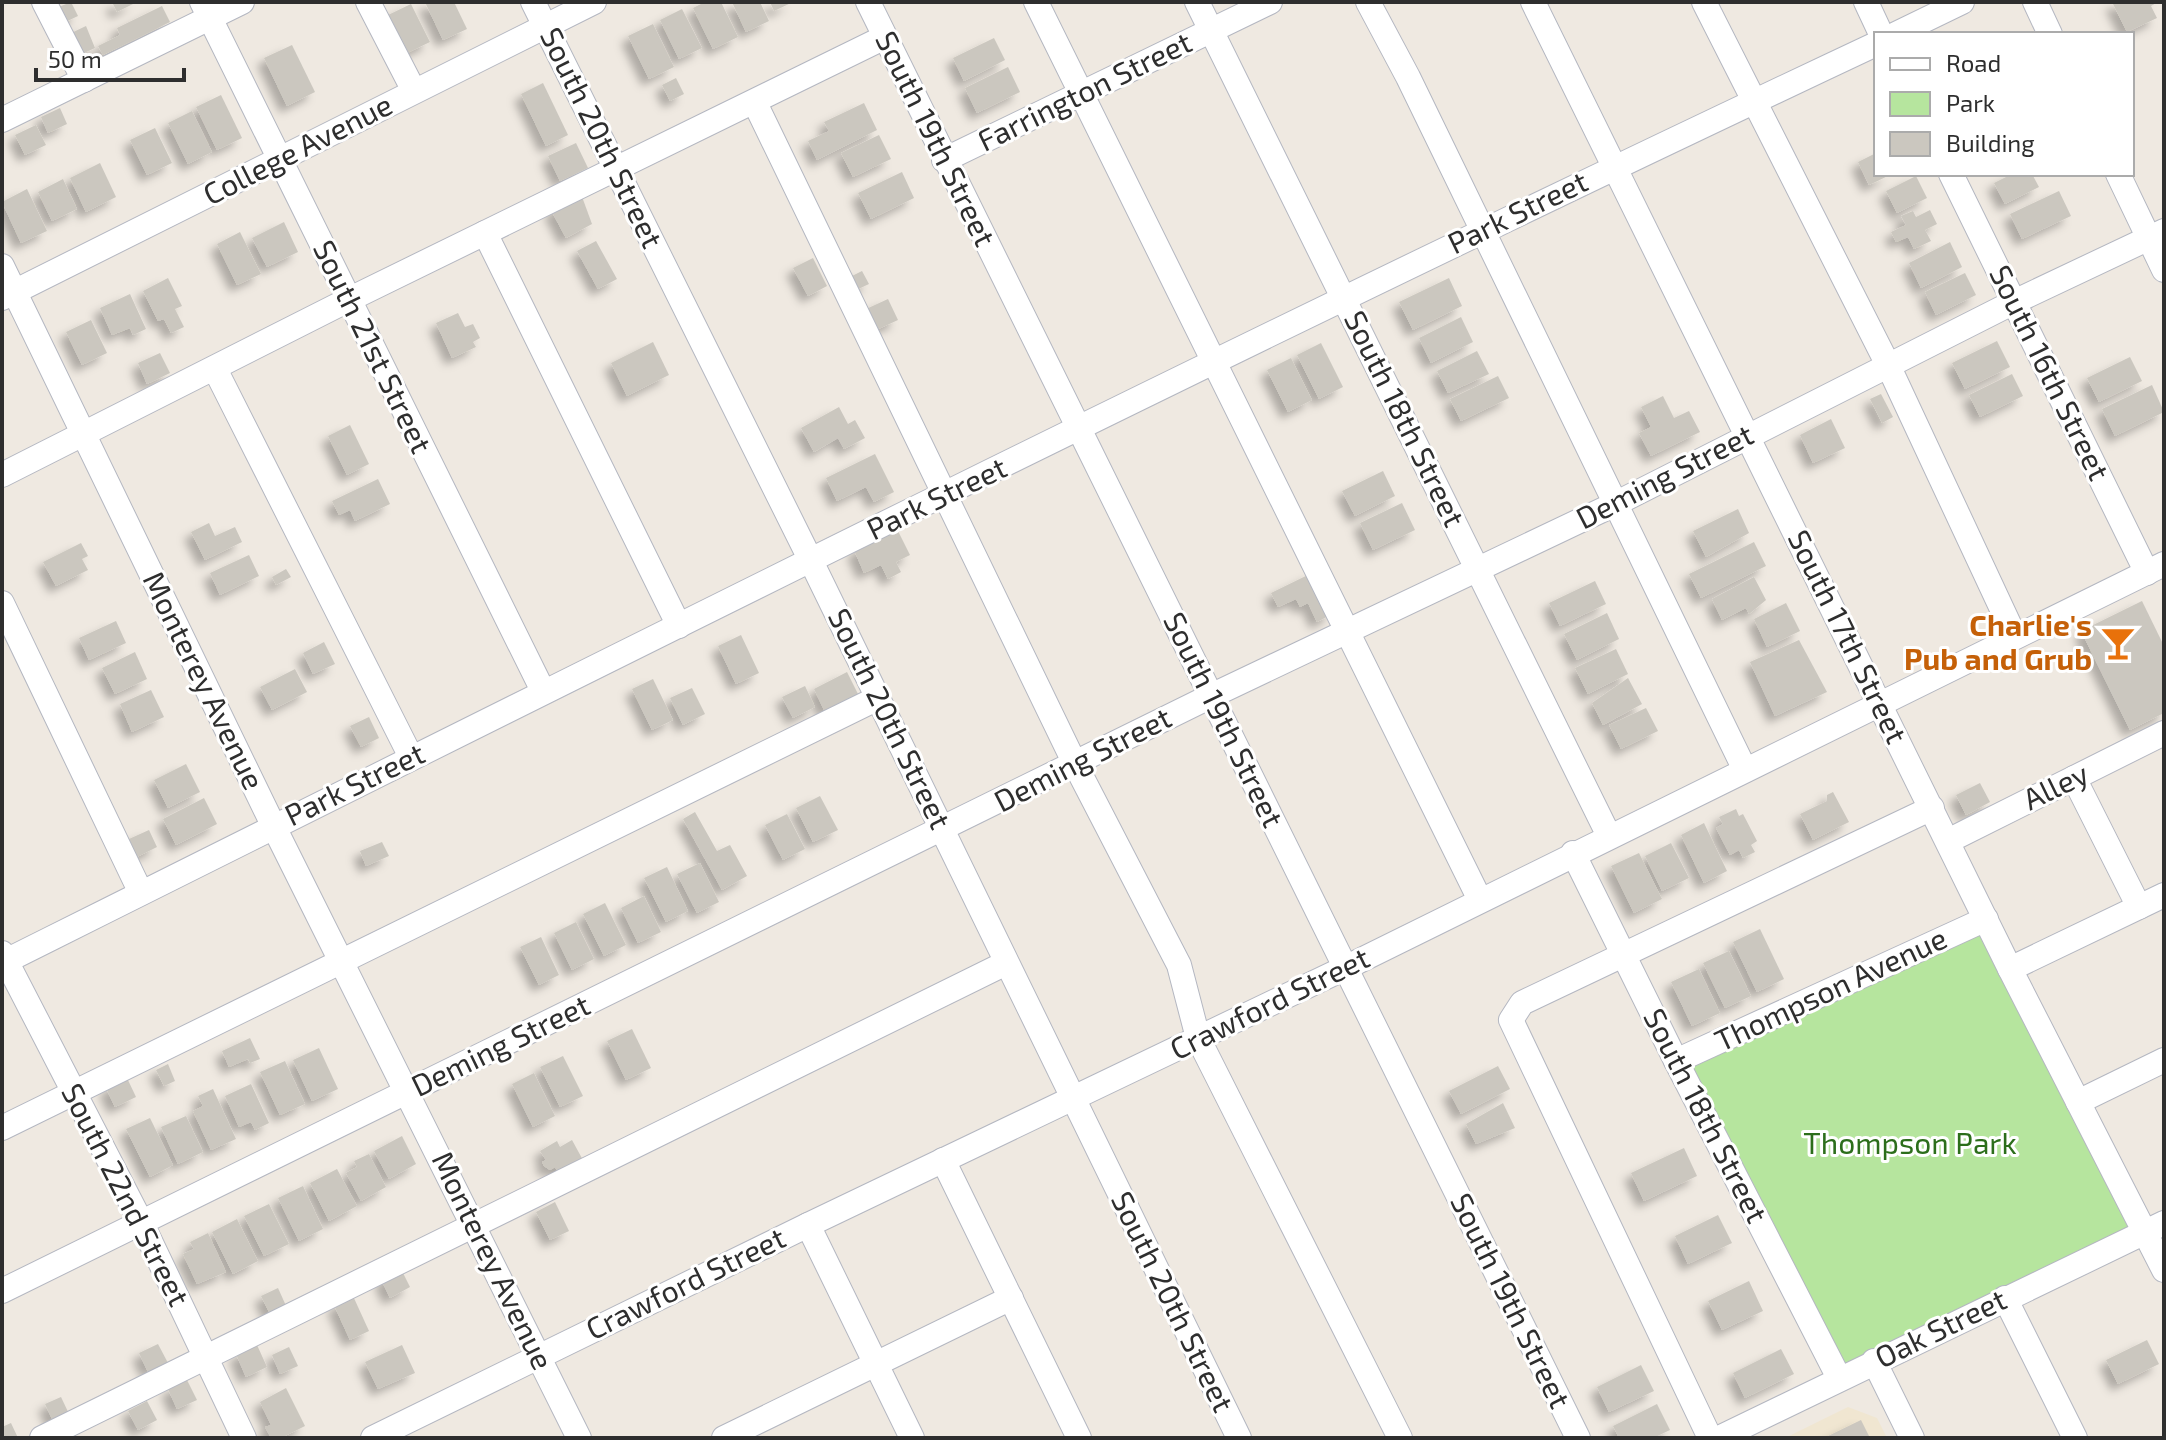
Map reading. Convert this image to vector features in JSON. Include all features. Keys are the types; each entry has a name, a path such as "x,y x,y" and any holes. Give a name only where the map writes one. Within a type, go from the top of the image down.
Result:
{"street":[{"path":"44,2 84,80"},
{"path":"2,120 84,80 206,10 242,2"},
{"path":"368,2 414,91"},
{"name":"South 20th Street","path":"533,2 811,561 1239,1438"},
{"name":"College Avenue","path":"8,295 594,2"},
{"name":"South 19th Street","path":"868,2 1578,1438"},
{"path":"1036,2 1480,900"},
{"name":"South 18th Street","path":"1197,2 1609,836"},
{"name":"Farrington Street","path":"944,160 1270,2"},
{"path":"1368,2 1745,770"},
{"name":"South 17th Street","path":"1533,2 2010,969 2078,1102 2155,1227 2164,1270"},
{"path":"1704,2 1888,365 2015,637"},
{"path":"1866,2 1880,32"},
{"path":"1900,32 1962,2"},
{"path":"2035,2 2049,32"},
{"name":"South 21st Street","path":"206,10 543,691"},
{"path":"2,475 348,300 885,37"},
{"name":"Park Street","path":"3,959 1345,297 1874,45"},
{"path":"755,103 1075,764 1179,965 1198,1038 1400,1438"},
{"name":"South 16th Street","path":"1952,176 2014,302 2155,568"},
{"path":"2119,176 2156,235 2164,270"},
{"path":"485,233 679,626"},
{"name":"Deming Street","path":"2,1291 1211,696 1615,504 2014,302 2156,235"},
{"name":"Monterey Avenue","path":"2,266 8,295 83,433 273,825 579,1438"},
{"path":"215,369 411,757"},
{"name":"Crawford Street","path":"373,1438 1347,967 2155,568"},
{"path":"2,603 141,893"},
{"path":"2,1128 878,698"},
{"name":"Alley","path":"1948,841 2164,733"},
{"path":"2074,778 2139,907"},
{"path":"1710,1438 1511,1020 1522,1003 1932,808"},
{"name":"South 18th Street","path":"1573,853 1839,1378"},
{"path":"2010,969 2164,895"},
{"name":"Thompson Avenue","path":"1676,1061 1986,919"},
{"name":"South 22nd Street","path":"3,959 142,1224 244,1438"},
{"path":"42,1438 1006,963"},
{"path":"2078,1102 2164,1060"},
{"path":"943,1160 1079,1438"},
{"path":"808,1225 912,1438"},
{"name":"Oak Street","path":"1719,1438 2155,1227"},
{"path":"732,1436 1011,1298"},
{"path":"2005,1298 2075,1438"},
{"path":"1874,1361 1912,1438"}],"shaded area":[{"path":"1848,1407 1877,1418 1887,1438 1785,1438"}],"green space":[{"name":"Thompson Park","path":"1986,919 2145,1232 1839,1378 1676,1061"}],"building":[{"path":"71,2 78,16 61,24 54,9"},
{"path":"112,2 137,2 117,12"},
{"path":"425,2 454,2 467,29 443,40"},
{"path":"705,2 721,2 738,37 713,49 693,8"},
{"path":"732,2 760,2 769,21 746,32"},
{"path":"770,2 793,2 774,11"},
{"path":"2112,2 2158,2 2151,6 2157,18 2127,32"},
{"path":"411,4 430,42 405,54 386,16"},
{"path":"162,6 170,22 103,55 98,46 120,35 117,28"},
{"path":"682,9 702,48 679,59 660,20"},
{"path":"653,24 674,67 649,79 628,36"},
{"path":"86,26 95,48 75,57 65,36"},
{"path":"994,38 1005,60 964,81 953,58"},
{"path":"292,45 315,92 287,106 264,58"},
{"path":"1008,67 1020,92 977,113 965,88"},
{"path":"676,78 684,94 670,101 662,85"},
{"path":"543,83 568,135 546,146 521,94"},
{"path":"221,95 242,138 217,150 196,107"},
{"path":"864,103 877,130 817,160 808,141 829,131 824,122"},
{"path":"60,108 67,124 48,133 41,117"},
{"path":"192,111 212,152 188,164 168,123"},
{"path":"36,125 46,145 25,155 15,135"},
{"path":"155,128 172,163 147,175 130,140"},
{"path":"879,135 891,159 853,177 841,153"},
{"path":"576,143 588,168 560,181 548,156"},
{"path":"1874,154 1874,176 1888,176 1869,185 1858,162"},
{"path":"100,163 116,197 86,212 70,178"},
{"path":"902,172 914,198 871,219 858,193"},
{"path":"1916,176 1927,198 1897,213 1886,191"},
{"path":"2008,176 2033,176 2039,187 2005,204 1994,183"},
{"path":"63,179 77,209 52,221 38,192"},
{"path":"27,189 47,231 21,243 2,202"},
{"path":"2059,191 2071,216 2022,239 2010,214"},
{"path":"581,194 592,224 566,238 551,210"},
{"path":"1930,210 1937,224 1925,230 1931,241 1914,249 1908,237 1896,242 1891,232 1906,225 1901,216 1913,211 1916,217"},
{"path":"284,222 298,252 267,267 252,238"},
{"path":"240,232 261,274 237,285 217,244"},
{"path":"596,241 617,279 598,289 577,251"},
{"path":"1950,242 1962,267 1921,288 1909,263"},
{"path":"813,258 827,286 808,296 793,268"},
{"path":"862,271 869,284 854,291 848,278"},
{"path":"1965,273 1976,295 1936,315 1925,292"},
{"path":"168,278 182,306 175,309 184,327 171,333 164,319 158,321 143,291"},
{"path":"1449,278 1462,306 1413,330 1399,302"},
{"path":"130,294 146,329 133,335 130,328 112,335 100,308"},
{"path":"888,299 898,320 874,331 864,310"},
{"path":"458,313 465,327 473,324 480,338 473,342 476,347 452,358 436,323"},
{"path":"1461,317 1473,342 1431,363 1419,338"},
{"path":"91,320 107,353 82,365 66,332"},
{"path":"1997,341 2010,367 1965,389 1952,363"},
{"path":"653,342 669,375 627,396 611,363"},
{"path":"1321,343 1343,387 1319,399 1297,355"},
{"path":"1477,351 1489,374 1448,393 1437,371"},
{"path":"160,353 170,373 147,384 138,363"},
{"path":"2130,357 2142,381 2099,402 2087,378"},
{"path":"1291,358 1312,400 1288,412 1267,370"},
{"path":"2012,374 2023,396 1980,417 1969,395"},
{"path":"1498,376 1509,398 1461,421 1450,399"},
{"path":"2152,385 2164,412 2115,436 2102,409"},
{"path":"1881,394 1893,417 1882,423 1870,399"},
{"path":"1663,396 1674,418 1689,411 1700,432 1651,456 1639,433 1651,427 1641,407"},
{"path":"839,407 848,424 855,420 865,438 844,449 838,438 814,452 801,428"},
{"path":"1831,419 1845,448 1813,463 1800,435"},
{"path":"350,425 369,464 347,475 328,436"},
{"path":"875,454 894,492 874,502 866,487 837,501 826,478"},
{"path":"1383,471 1395,496 1355,516 1342,491"},
{"path":"378,479 390,504 355,521 350,510 339,515 332,501"},
{"path":"1402,503 1415,530 1373,550 1360,523"},
{"path":"1738,509 1749,533 1706,557 1693,531"},
{"path":"209,523 215,536 235,527 242,542 205,560 191,532"},
{"path":"897,529 910,555 896,562 901,572 888,579 881,565 864,573 854,550"},
{"path":"1754,542 1766,566 1701,598 1689,574"},
{"path":"81,543 88,556 82,559 88,570 56,586 43,562"},
{"path":"249,555 259,576 220,595 210,573"},
{"path":"286,569 291,577 276,585 272,577"},
{"path":"1312,573 1332,614 1317,622 1308,603 1300,607 1296,599 1278,607 1271,593"},
{"path":"1754,577 1766,600 1749,614 1746,608 1722,620 1712,599"},
{"path":"1595,581 1606,604 1560,626 1549,603"},
{"path":"2142,601 2164,646 2164,713 2130,730 2081,631"},
{"path":"1786,603 1800,631 1767,647 1754,619"},
{"path":"1607,613 1619,639 1577,660 1564,634"},
{"path":"116,621 126,643 89,660 79,638"},
{"path":"741,635 759,673 736,684 718,646"},
{"path":"1799,640 1827,692 1775,716 1750,662"},
{"path":"324,642 335,664 313,674 303,653"},
{"path":"1616,649 1628,674 1588,694 1575,668"},
{"path":"135,652 147,679 115,694 102,668"},
{"path":"295,669 307,692 272,710 260,687"},
{"path":"847,672 859,696 825,712 814,689"},
{"path":"1628,678 1642,704 1603,725 1592,703"},
{"path":"653,679 673,720 652,730 632,689"},
{"path":"805,686 815,707 793,718 782,697"},
{"path":"692,688 705,714 683,725 670,698"},
{"path":"151,690 164,717 132,732 120,704"},
{"path":"1646,708 1658,731 1621,749 1609,725"},
{"path":"369,717 379,738 361,747 350,726"},
{"path":"186,764 200,792 168,808 154,780"},
{"path":"1980,783 1990,802 1966,815 1956,795"},
{"path":"1833,792 1849,822 1813,840 1800,814 1827,801 1827,795"},
{"path":"820,796 838,830 813,842 796,808"},
{"path":"204,798 217,824 176,845 163,819"},
{"path":"1736,809 1739,816 1743,814 1757,841 1751,845 1755,852 1743,858 1739,850 1730,855 1716,828 1723,824 1719,817"},
{"path":"695,812 717,851 730,845 747,876 722,890 683,819"},
{"path":"787,814 805,849 783,860 765,825"},
{"path":"1704,823 1727,871 1704,883 1681,835"},
{"path":"149,830 157,847 137,857 129,839"},
{"path":"382,842 389,856 366,866 360,851"},
{"path":"1671,843 1689,878 1662,891 1645,856"},
{"path":"1639,853 1662,899 1634,913 1611,866"},
{"path":"700,863 719,902 697,913 677,874"},
{"path":"667,867 688,911 666,922 644,878"},
{"path":"644,896 661,932 638,943 621,908"},
{"path":"605,903 626,945 604,956 583,914"},
{"path":"576,922 594,959 572,970 554,933"},
{"path":"1760,929 1784,979 1757,992 1733,942"},
{"path":"541,937 559,975 539,985 520,947"},
{"path":"1729,951 1751,996 1725,1008 1703,963"},
{"path":"1699,969 1720,1013 1692,1026 1671,982"},
{"path":"632,1029 651,1068 626,1080 607,1041"},
{"path":"250,1038 260,1059 250,1063 248,1059 229,1067 222,1051"},
{"path":"319,1048 338,1089 312,1101 293,1060"},
{"path":"563,1056 583,1096 560,1107 540,1067"},
{"path":"285,1061 305,1104 280,1115 260,1072"},
{"path":"168,1064 175,1081 164,1086 156,1070"},
{"path":"1498,1066 1510,1089 1461,1114 1449,1091"},
{"path":"534,1073 555,1116 533,1127 512,1084"},
{"path":"127,1078 136,1097 115,1107 106,1088"},
{"path":"251,1084 269,1123 255,1130 251,1122 239,1127 225,1096"},
{"path":"213,1089 236,1139 211,1150 193,1111 203,1106 198,1096"},
{"path":"1503,1103 1515,1128 1476,1144 1466,1124"},
{"path":"186,1116 203,1152 178,1164 161,1127"},
{"path":"150,1118 173,1165 150,1177 126,1129"},
{"path":"402,1136 416,1164 389,1179 374,1151"},
{"path":"572,1140 584,1162 560,1176 555,1167 550,1170 544,1166 542,1162 546,1160 540,1151 557,1141 560,1147"},
{"path":"1684,1148 1697,1176 1644,1201 1631,1173"},
{"path":"369,1154 386,1187 361,1201 346,1173 357,1167 354,1161"},
{"path":"337,1169 357,1206 329,1221 310,1183"},
{"path":"303,1186 323,1229 299,1241 278,1198"},
{"path":"555,1202 569,1231 550,1240 536,1212"},
{"path":"269,1204 289,1244 264,1256 244,1216"},
{"path":"1718,1215 1732,1243 1688,1264 1675,1236"},
{"path":"237,1219 258,1261 233,1274 212,1232"},
{"path":"208,1233 226,1272 197,1284 183,1254 194,1249 190,1242"},
{"path":"401,1269 410,1287 390,1298 381,1279"},
{"path":"1749,1281 1763,1311 1722,1330 1708,1301"},
{"path":"278,1288 287,1308 271,1316 261,1296"},
{"path":"353,1296 369,1331 350,1340 334,1305"},
{"path":"2147,1340 2159,1364 2118,1384 2106,1360"},
{"path":"158,1344 168,1363 148,1372 139,1353"},
{"path":"257,1345 267,1367 246,1377 236,1354"},
{"path":"402,1345 415,1373 378,1389 365,1362"},
{"path":"289,1347 298,1366 280,1374 272,1355"},
{"path":"1781,1349 1794,1374 1745,1398 1733,1373"},
{"path":"1641,1365 1654,1391 1609,1412 1597,1387"},
{"path":"187,1380 197,1400 177,1409 168,1389"},
{"path":"286,1388 305,1426 281,1438 271,1438 265,1427 271,1425 260,1402"},
{"path":"61,1397 70,1416 54,1423 45,1404"},
{"path":"147,1401 157,1420 138,1430 128,1411"},
{"path":"1657,1404 1670,1430 1653,1438 1619,1438 1613,1426"},
{"path":"1861,1420 1870,1438 1824,1438"},
{"path":"11,1423 18,1438 4,1438 2,1427"}],"place":[{"name":"Charlie's Pub and Grub","path":"2118,643"}]}
